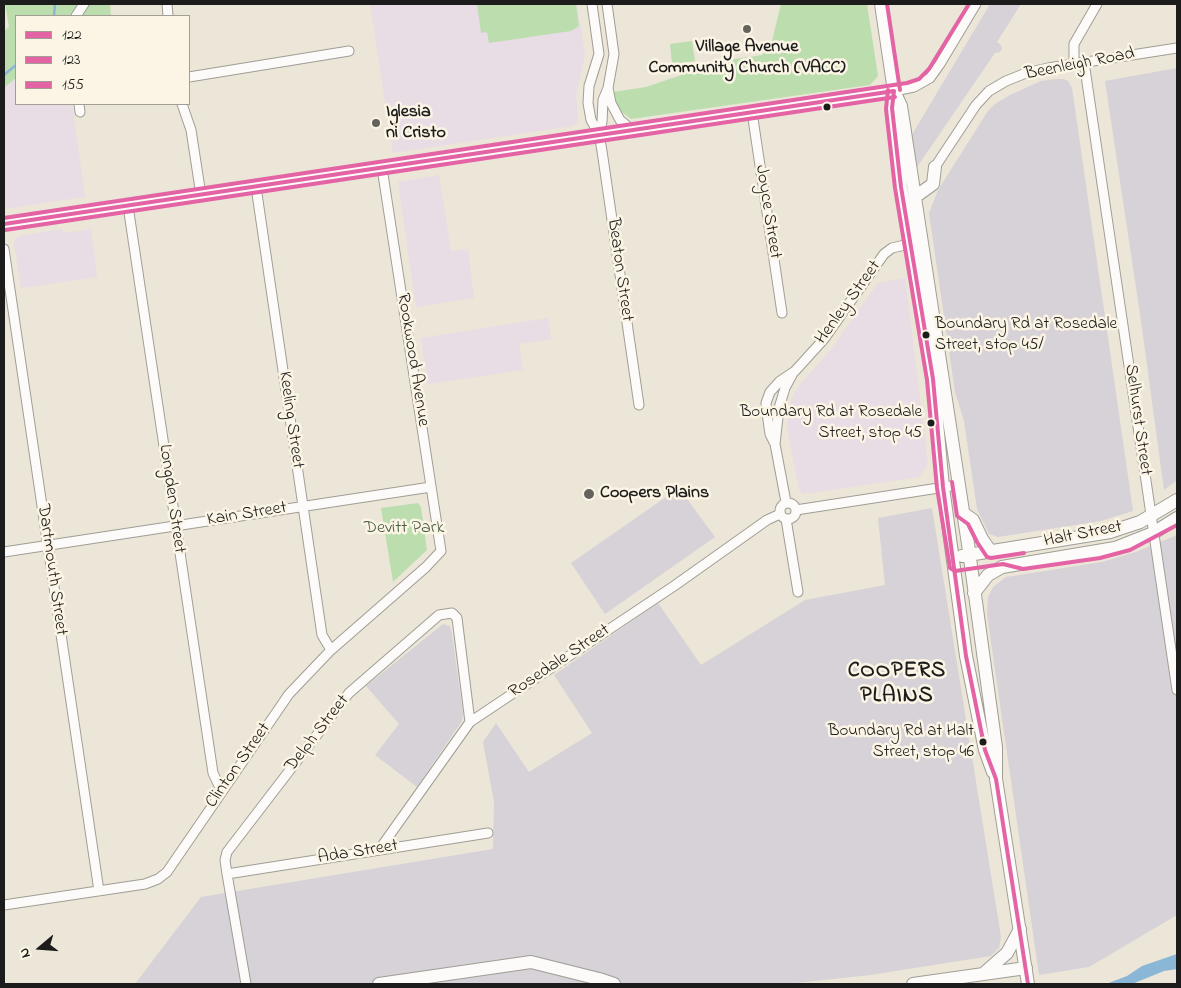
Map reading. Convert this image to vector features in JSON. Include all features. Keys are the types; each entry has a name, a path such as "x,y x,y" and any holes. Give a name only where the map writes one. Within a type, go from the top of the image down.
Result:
{"main road":[{"path":"881,4 894,91 892,108 909,244 933,379 943,487 973,694 985,750 996,779"},
{"path":"4,224 894,91"},
{"path":"894,91 901,106 970,559 996,747 996,779 1028,984"},
{"path":"915,197 933,184 935,167"},
{"name":"Halt Street","path":"970,559 991,552 1110,532 1131,526 1177,500"},
{"path":"963,513 972,520 991,552"},
{"name":"Halt Street","path":"954,561 1003,558 1023,564 1099,552 1128,544 1154,533 1177,518"},
{"path":"974,593 994,570 1023,564"},
{"path":"983,974 1007,953 1020,929"},
{"path":"379,984 531,962 614,984"},
{"path":"913,984 1026,968"}],"street":[{"path":"77,15 84,4"},
{"path":"592,4 599,54 589,86 588,103 591,120 599,134"},
{"path":"599,134 602,122 603,100 608,88 614,54 607,4"},
{"path":"894,91 914,87 930,78 976,4"},
{"name":"Selhurst Street","path":"1097,4 1074,44 1079,62 1177,690"},
{"name":"Beenleigh Road","path":"935,167 976,105 990,91 1006,81 1026,74 1079,62 1177,48"},
{"path":"190,77 349,51"},
{"path":"608,88 611,103 620,120 632,130"},
{"path":"182,105 191,130 201,195"},
{"name":"Joyce Street","path":"752,112 782,313"},
{"name":"Beaton Street","path":"599,134 639,405"},
{"name":"Rookwood Avenue","path":"382,168 441,551"},
{"name":"Keeling Street","path":"256,187 322,635 331,650"},
{"name":"Longden Street","path":"128,206 213,773 221,790"},
{"name":"Henley Street","path":"786,502 775,444 778,408 785,388 795,371 830,332 884,254 892,248 909,244"},
{"name":"Dartmouth Street","path":"4,249 99,890"},
{"name":"Henley Street","path":"775,444 770,434 766,407 767,400 772,388 795,371"},
{"path":"796,510 958,485"},
{"name":"Kain Street","path":"4,552 431,487"},
{"path":"783,516 793,517 796,510 793,504 786,502 780,508 798,592"},
{"name":"Rosedale Street","path":"379,850 470,722 674,586 767,520 783,516"},
{"name":"Clinton Street","path":"4,905 145,884 158,879 167,872 221,790 289,694 331,650 426,567 441,551"},
{"name":"Delph Street","path":"246,984 227,874 225,860 227,852 349,693 440,615 452,613 457,618 470,722"},
{"name":"Ada Street","path":"227,874 488,833"}],"shaded area":[{"path":"370,4 577,4 585,55 576,95 578,121 573,126 393,153"},
{"path":"990,4 1021,4 997,42 1001,45 1002,49 1000,52 995,53 915,170 910,138"},
{"path":"1177,68 1177,480 1164,490 1105,81"},
{"path":"15,79 15,105 72,105 85,197 4,209 4,88"},
{"path":"1055,79 1068,81 1072,88 1133,511 1101,521 998,537 989,534 977,509 964,421 955,392 929,213 938,190 988,111 995,104 1010,95 1041,81"},
{"path":"439,175 451,251 468,249 474,298 416,307 398,182"},
{"path":"61,229 65,233 91,229 97,277 21,288 14,244 15,239 20,236"},
{"path":"905,278 928,464 919,477 803,494 799,490 787,428 792,397 801,383 829,352 878,283"},
{"path":"548,318 551,339 519,344 523,370 428,384 421,338"},
{"path":"679,488 715,537 605,614 571,563"},
{"path":"932,508 1001,937 999,948 991,956 870,975 788,984 135,984 201,897 493,849 494,802 483,742 496,723 529,772 592,733 554,675 658,603 701,665 805,600 885,585 878,518"},
{"path":"1177,535 1177,915 1089,967 1039,975 987,614 988,597 993,587 1006,577 1102,562 1136,552"},
{"path":"443,624 450,626 452,634 463,713 462,721 417,787 375,755 399,724 366,686"}],"green space":[{"path":"5,4 110,4 111,15 15,15 15,79 4,88 4,31 9,27"},
{"path":"477,4 576,4 579,26 571,31 489,43 487,32 481,33"},
{"path":"781,4 867,4 878,76 870,85 631,119 618,109 613,92 646,87 722,61 762,55 771,45"},
{"path":"692,41 695,61 672,64 670,44"},
{"name":"Devitt Park","path":"418,503 421,507 427,550 393,582 381,508"}],"water":[{"path":"1177,954 1177,969 1164,971 1132,984 1106,984 1127,976 1142,966"}],"waterway":[{"path":"54,15 55,4"},
{"path":"4,75 15,66"}],"transit line":[{"name":"155","path":"887,4 900,90"},
{"name":"155","path":"4,218 907,83 919,79 929,69 969,4"},
{"name":"123","path":"888,90 886,109 895,188 927,380 937,488 950,568 955,571 1003,564 1023,569 1100,558 1130,550 1177,525"},
{"name":"122","path":"894,91 892,108 901,187 933,379 943,487 966,656 985,750 996,779 1028,984"},
{"name":"122","path":"4,224 894,91"},
{"name":"123","path":"5,230 895,97"},
{"name":"123","path":"952,482 957,516 968,524 987,557 1024,553"}],"place":[{"name":"Village Avenue Community Church (VACC)","path":"747,29"},
{"name":"Iglesia ni Cristo","path":"376,123"},
{"name":"Boundary Rd at Rosedale Street, stop 45/","path":"926,335"},
{"name":"Boundary Rd at Rosedale Street, stop 45","path":"931,423"},
{"name":"Coopers Plains","path":"589,494"},
{"name":"Boundary Rd at Halt Street, stop 46","path":"983,742"}],"district":[{"name":"COOPERS PLAINS","path":"897,684"}]}
